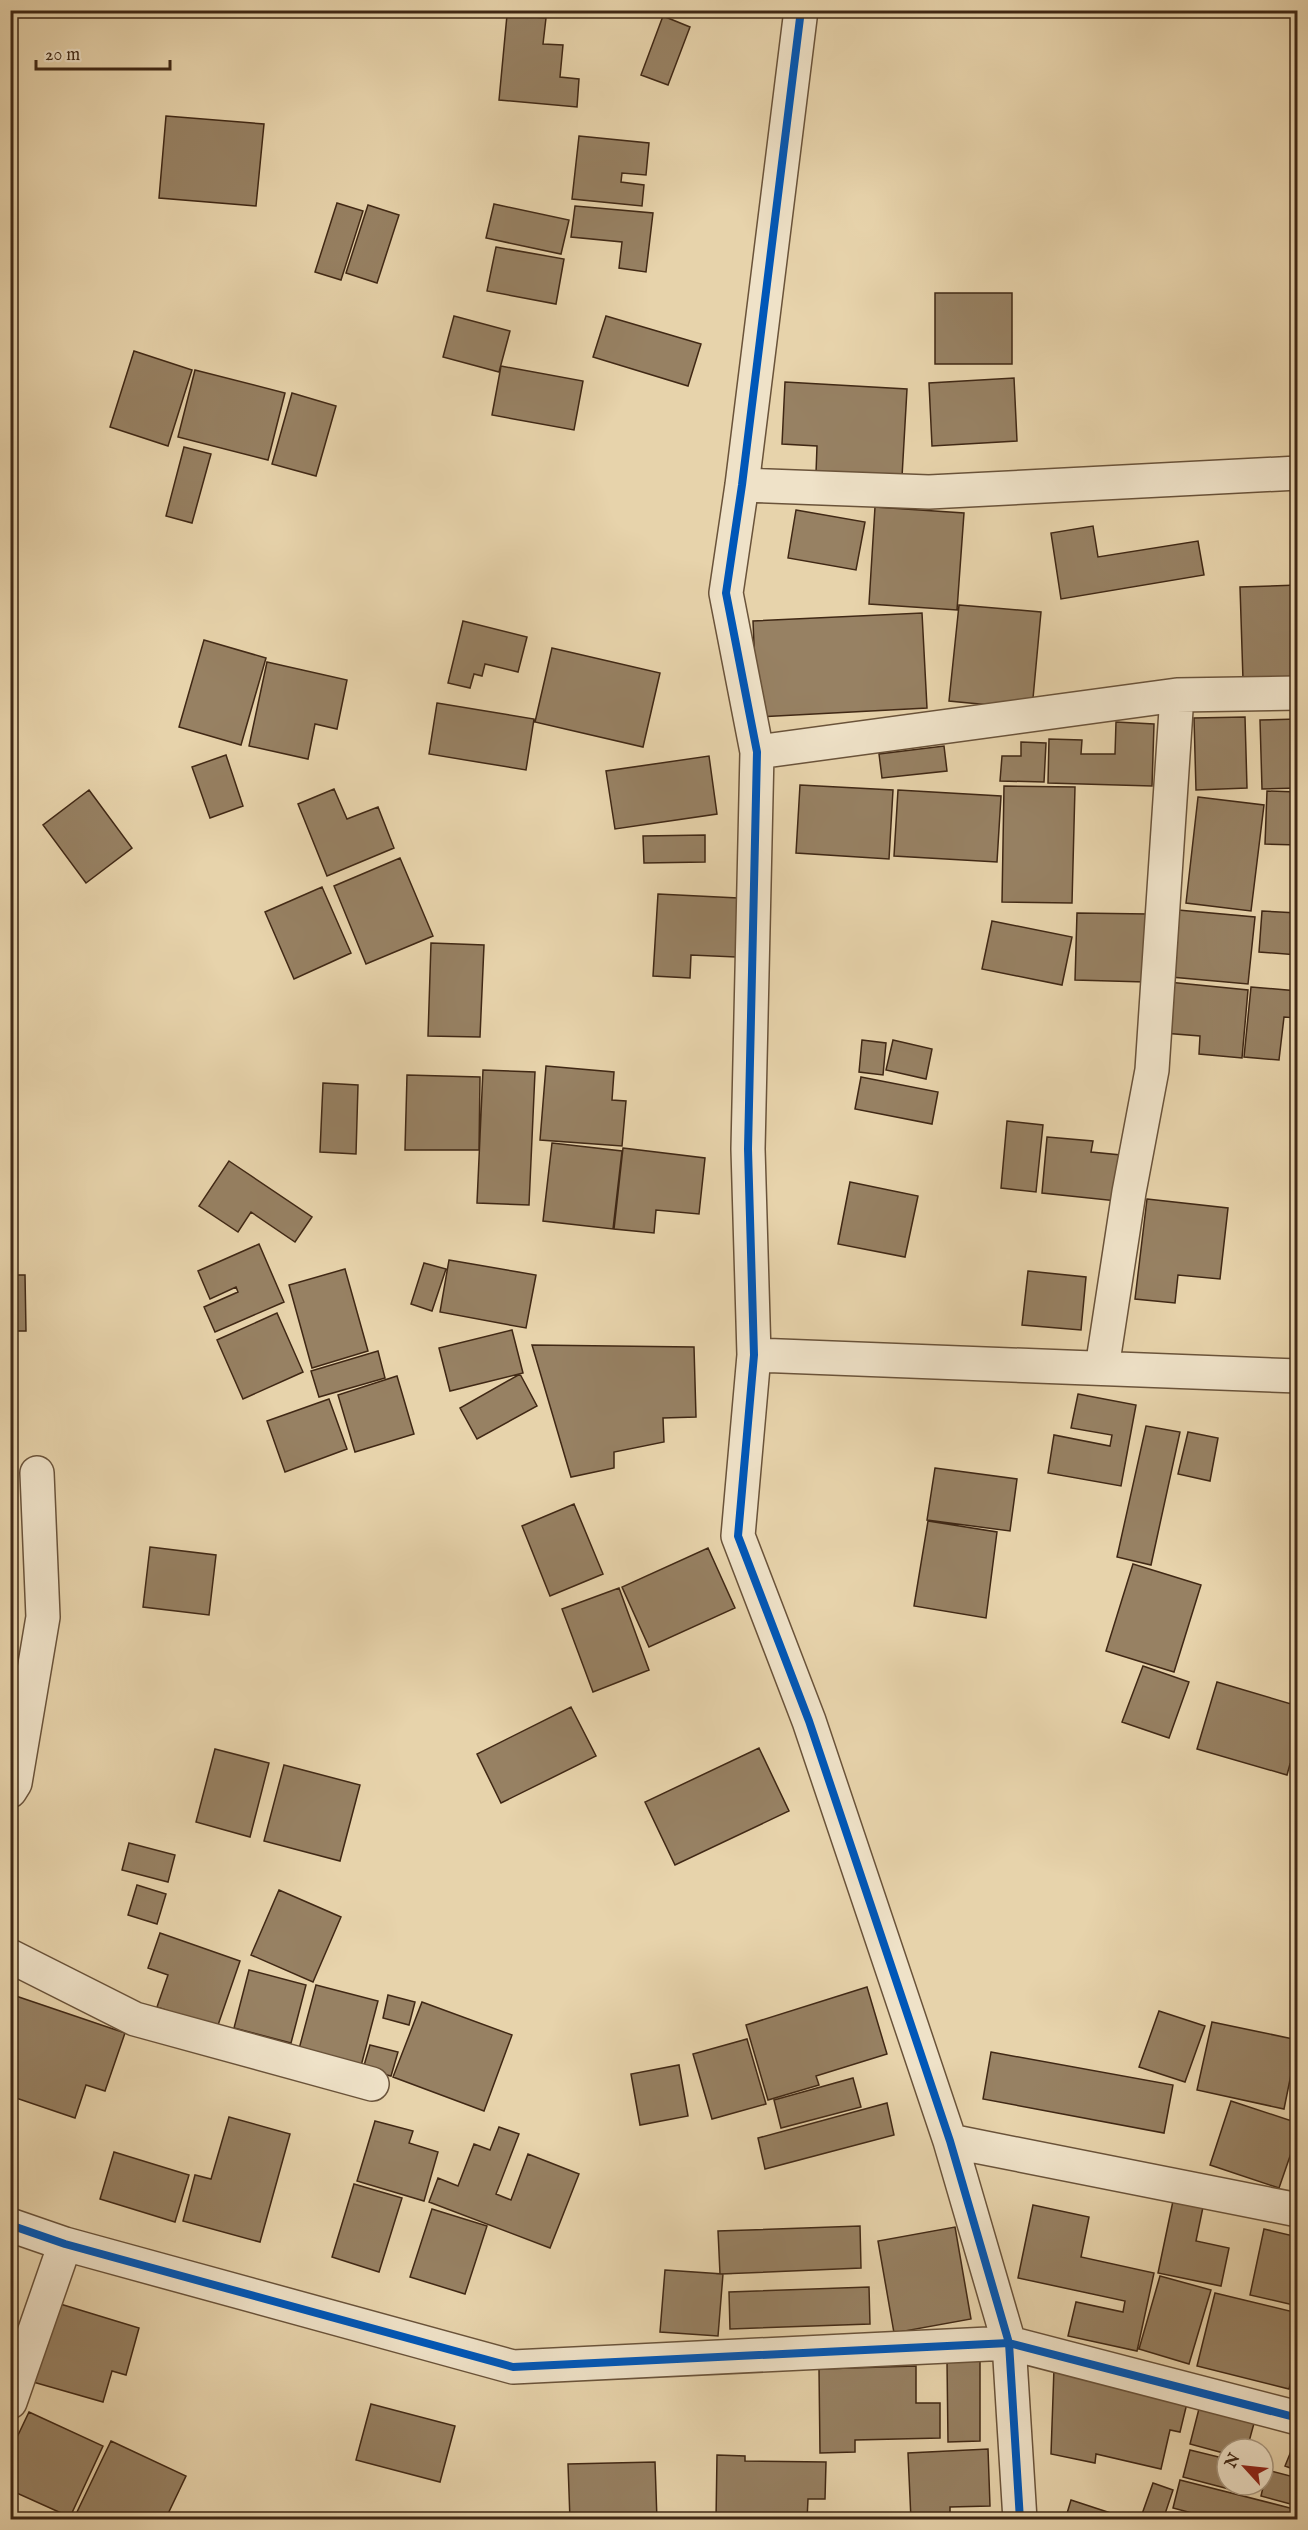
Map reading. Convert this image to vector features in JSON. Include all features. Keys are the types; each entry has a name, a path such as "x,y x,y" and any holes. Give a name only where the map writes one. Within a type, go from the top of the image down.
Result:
{"street":[{"path":"801,10 742,485 726,593 758,752 748,1149 754,1355 738,1536 809,1721 950,2141 1009,2343 1020,2520"},
{"path":"742,485 929,492 1298,473"},
{"path":"758,752 1177,695 1298,693"},
{"path":"1102,1368 1129,1192 1152,1070 1177,695"},
{"path":"754,1355 1298,1376"},
{"path":"10,1791 15,1783 43,1617 37,1473"},
{"path":"10,1956 135,2019 372,2084"},
{"path":"950,2141 1298,2210"},
{"path":"10,2225 65,2244 513,2367 1009,2343 1298,2418"},
{"path":"12,2395 65,2244"}],"building":[{"path":"507,15 546,18 543,44 563,45 560,77 579,79 577,107 499,100"},
{"path":"663,16 690,27 668,85 641,75"},
{"path":"166,116 264,124 256,206 159,198"},
{"path":"579,136 649,143 646,175 622,173 621,182 644,185 642,206 572,199"},
{"path":"337,203 363,211 341,280 315,272"},
{"path":"494,204 569,220 561,254 486,238"},
{"path":"368,205 399,215 377,283 346,273"},
{"path":"575,206 653,213 646,272 619,268 622,242 571,237"},
{"path":"496,247 564,259 556,304 487,291"},
{"path":"935,293 1012,293 1012,364 935,364"},
{"path":"454,316 510,331 499,372 443,357"},
{"path":"606,316 701,344 688,386 593,357"},
{"path":"134,351 192,370 168,446 110,427"},
{"path":"501,366 583,381 574,430 492,415"},
{"path":"195,370 285,393 268,460 178,437"},
{"path":"1014,378 1017,441 932,446 929,383"},
{"path":"785,382 907,389 902,477 816,473 817,446 782,444"},
{"path":"292,393 336,406 316,476 272,464"},
{"path":"184,447 211,454 192,523 166,516"},
{"path":"875,507 964,513 957,610 869,604"},
{"path":"796,510 865,522 856,570 788,558"},
{"path":"1093,526 1098,557 1198,541 1204,575 1061,599 1051,533"},
{"path":"1298,585 1298,678 1243,680 1240,587"},
{"path":"959,605 1041,612 1032,709 949,701"},
{"path":"922,613 927,708 757,717 753,621"},
{"path":"463,621 527,637 518,672 485,664 482,676 474,674 470,688 448,683"},
{"path":"204,640 266,658 241,745 179,727"},
{"path":"552,648 660,673 643,747 535,722"},
{"path":"267,662 347,680 337,729 315,724 308,759 249,746"},
{"path":"437,703 534,719 526,770 429,754"},
{"path":"1245,717 1247,788 1196,790 1194,718"},
{"path":"1298,719 1298,788 1262,789 1260,720"},
{"path":"1116,722 1154,724 1152,786 1048,783 1049,739 1082,740 1081,754 1115,754"},
{"path":"1021,742 1046,743 1044,782 1000,781 1002,756 1021,756"},
{"path":"944,746 947,771 882,778 879,754"},
{"path":"226,755 243,806 210,818 192,767"},
{"path":"709,756 717,814 615,829 606,771"},
{"path":"800,785 893,790 889,859 796,853"},
{"path":"1004,786 1075,787 1072,903 1002,902"},
{"path":"334,789 347,819 378,807 394,848 327,876 298,804"},
{"path":"89,790 132,848 86,883 43,825"},
{"path":"898,790 1001,796 997,862 894,856"},
{"path":"1267,791 1298,792 1298,845 1265,844"},
{"path":"1198,797 1264,805 1251,911 1186,903"},
{"path":"705,835 705,862 644,863 643,836"},
{"path":"400,858 433,936 366,964 334,886"},
{"path":"322,887 351,953 294,979 265,912"},
{"path":"658,894 738,898 736,957 691,955 690,978 653,976"},
{"path":"1178,910 1255,917 1248,984 1171,977"},
{"path":"1262,911 1298,913 1298,955 1259,952"},
{"path":"1077,913 1148,914 1145,982 1075,980"},
{"path":"992,921 1072,937 1062,985 982,969"},
{"path":"431,943 484,945 480,1037 428,1036"},
{"path":"1168,982 1248,990 1242,1058 1199,1054 1200,1036 1163,1033"},
{"path":"1251,987 1298,991 1298,1018 1284,1017 1279,1060 1244,1057"},
{"path":"862,1040 886,1043 883,1075 859,1072"},
{"path":"893,1040 932,1049 926,1079 886,1070"},
{"path":"546,1066 614,1072 612,1100 626,1101 622,1146 540,1140"},
{"path":"483,1070 535,1072 529,1205 477,1203"},
{"path":"407,1075 480,1077 479,1150 405,1150"},
{"path":"861,1077 938,1092 932,1124 855,1109"},
{"path":"323,1083 358,1085 356,1154 320,1152"},
{"path":"1007,1121 1043,1125 1036,1192 1001,1188"},
{"path":"1047,1137 1093,1141 1091,1152 1121,1155 1117,1201 1042,1193"},
{"path":"552,1143 622,1151 613,1229 543,1221"},
{"path":"623,1148 705,1158 699,1214 656,1210 654,1233 614,1229"},
{"path":"229,1161 312,1217 295,1242 251,1212 238,1232 199,1206"},
{"path":"850,1182 918,1196 905,1257 838,1244"},
{"path":"1147,1199 1228,1208 1220,1279 1178,1275 1175,1303 1135,1299"},
{"path":"259,1244 284,1302 215,1332 204,1307 238,1292 236,1287 210,1299 198,1271"},
{"path":"449,1260 536,1275 526,1328 440,1312"},
{"path":"424,1263 446,1269 432,1311 411,1304"},
{"path":"345,1269 368,1351 312,1368 289,1285"},
{"path":"1028,1271 1086,1277 1081,1330 1022,1325"},
{"path":"10,1275 25,1275 26,1331 10,1331"},
{"path":"277,1313 303,1372 243,1399 217,1340"},
{"path":"512,1330 523,1373 450,1391 439,1348"},
{"path":"532,1345 694,1347 696,1417 663,1418 664,1442 614,1452 614,1468 571,1477"},
{"path":"378,1351 385,1378 319,1397 311,1371"},
{"path":"520,1374 537,1406 477,1439 460,1408"},
{"path":"397,1376 414,1434 355,1452 338,1395"},
{"path":"1078,1394 1136,1405 1121,1486 1048,1473 1054,1435 1110,1446 1112,1435 1071,1428"},
{"path":"329,1399 347,1449 285,1472 267,1421"},
{"path":"1146,1426 1180,1432 1151,1565 1117,1557"},
{"path":"1188,1432 1218,1438 1210,1481 1178,1474"},
{"path":"935,1468 1017,1479 1010,1531 927,1520"},
{"path":"574,1504 603,1574 550,1596 522,1526"},
{"path":"928,1521 997,1532 986,1618 914,1606"},
{"path":"150,1547 216,1555 209,1615 143,1607"},
{"path":"708,1548 735,1608 649,1647 622,1587"},
{"path":"1133,1564 1201,1585 1174,1672 1106,1651"},
{"path":"619,1588 649,1670 593,1692 562,1609"},
{"path":"1143,1666 1189,1682 1169,1738 1122,1722"},
{"path":"1217,1682 1298,1706 1298,1766 1290,1764 1287,1775 1197,1749"},
{"path":"571,1707 596,1756 501,1803 477,1754"},
{"path":"759,1748 789,1811 675,1865 645,1802"},
{"path":"215,1749 269,1763 250,1837 196,1822"},
{"path":"284,1765 360,1785 340,1861 264,1841"},
{"path":"129,1843 175,1855 168,1882 122,1870"},
{"path":"137,1885 166,1894 157,1924 128,1915"},
{"path":"279,1890 341,1917 313,1982 251,1955"},
{"path":"160,1933 240,1961 217,2028 157,2007 168,1975 148,1968"},
{"path":"249,1970 306,1985 291,2043 234,2028"},
{"path":"316,1985 378,2001 361,2066 299,2049"},
{"path":"867,1987 887,2054 816,2076 819,2085 768,2100 746,2025"},
{"path":"10,1994 125,2033 105,2091 86,2085 75,2118 10,2096"},
{"path":"388,1995 415,2002 409,2025 383,2018"},
{"path":"422,2002 512,2035 484,2111 393,2077"},
{"path":"1159,2011 1205,2026 1185,2082 1139,2067"},
{"path":"1212,2022 1298,2040 1284,2109 1197,2090"},
{"path":"747,2039 766,2104 712,2119 693,2054"},
{"path":"370,2045 398,2052 391,2076 363,2069"},
{"path":"991,2052 1173,2085 1164,2133 983,2099"},
{"path":"679,2065 688,2116 640,2125 631,2074"},
{"path":"853,2078 861,2107 781,2128 774,2100"},
{"path":"1231,2101 1298,2123 1298,2133 1279,2188 1210,2165"},
{"path":"887,2103 894,2135 765,2169 758,2138"},
{"path":"229,2117 290,2134 260,2242 183,2221 195,2175 211,2179"},
{"path":"375,2121 413,2131 409,2143 438,2152 424,2201 357,2181"},
{"path":"499,2127 519,2134 496,2194 511,2200 528,2154 579,2174 550,2248 429,2202 438,2178 458,2186 474,2144 490,2150"},
{"path":"114,2152 189,2175 175,2222 100,2199"},
{"path":"354,2184 402,2198 379,2272 332,2257"},
{"path":"1173,2201 1203,2207 1196,2241 1229,2248 1221,2286 1158,2273"},
{"path":"1033,2205 1089,2217 1081,2257 1154,2273 1137,2351 1068,2336 1076,2302 1123,2312 1125,2301 1018,2278"},
{"path":"432,2209 487,2226 465,2294 410,2277"},
{"path":"860,2226 861,2268 720,2274 718,2231"},
{"path":"955,2227 971,2319 894,2333 878,2241"},
{"path":"1264,2229 1298,2237 1298,2306 1250,2295"},
{"path":"665,2270 723,2274 718,2336 660,2332"},
{"path":"1160,2276 1211,2290 1189,2364 1139,2349"},
{"path":"869,2287 870,2324 730,2329 729,2292"},
{"path":"1215,2293 1298,2313 1298,2354 1289,2389 1197,2366"},
{"path":"57,2303 139,2328 126,2375 112,2371 103,2402 33,2382"},
{"path":"947,2361 980,2361 980,2441 948,2442"},
{"path":"916,2366 916,2403 940,2403 940,2438 855,2440 855,2452 820,2453 819,2369"},
{"path":"1054,2368 1188,2399 1180,2432 1170,2430 1161,2469 1096,2454 1095,2463 1051,2454"},
{"path":"1201,2401 1256,2416 1250,2437 1215,2437 1215,2451 1190,2444"},
{"path":"371,2404 455,2426 440,2482 356,2460"},
{"path":"29,2412 103,2446 70,2517 10,2490 10,2452"},
{"path":"1298,2434 1298,2471 1285,2466"},
{"path":"111,2441 186,2476 165,2520 92,2520 77,2512"},
{"path":"988,2449 990,2506 950,2507 950,2520 911,2520 908,2453"},
{"path":"1190,2450 1215,2456 1215,2485 1183,2477"},
{"path":"717,2455 745,2456 745,2461 826,2462 825,2499 808,2499 807,2520 716,2520"},
{"path":"655,2462 657,2520 570,2520 568,2464"},
{"path":"1275,2472 1298,2478 1298,2506 1265,2497 1275,2497"},
{"path":"1180,2480 1215,2489 1215,2497 1247,2497 1298,2510 1298,2520 1190,2520 1192,2513 1173,2508"},
{"path":"1153,2483 1173,2490 1163,2520 1141,2517"},
{"path":"1071,2500 1132,2520 1065,2520"}],"cycle path":[{"path":"801,10 742,485 726,593 757,752 748,1149 754,1355 738,1536 809,1721 950,2141 1009,2343 1020,2520"},
{"path":"10,2225 65,2244 513,2367 1009,2343 1298,2418"}]}
